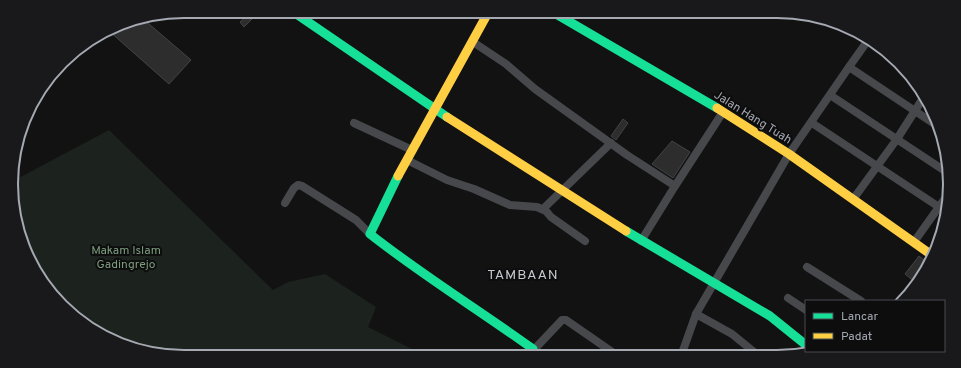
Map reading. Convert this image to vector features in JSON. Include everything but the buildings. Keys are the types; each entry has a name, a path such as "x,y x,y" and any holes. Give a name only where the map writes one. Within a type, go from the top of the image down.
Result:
{"street":[{"path":"302,18 435,108 563,189 641,241 715,282 770,316 805,344"},
{"path":"370,234 412,150 485,18"},
{"name":"Jalan Hang Tuah","path":"570,18 790,154 854,198 928,252"},
{"path":"473,42 506,64 535,89 651,172 675,186"},
{"path":"683,350 696,314 790,154 866,44"},
{"path":"849,67 930,121"},
{"path":"830,95 943,170"},
{"path":"854,198 897,139 921,102"},
{"path":"641,241 723,112"},
{"path":"354,123 412,150"},
{"path":"812,123 878,165 941,209"},
{"path":"543,209 611,143"},
{"path":"407,160 447,180 474,189 510,205 529,205 543,209 585,241"},
{"path":"284,203 294,188 298,185 302,186 356,220 370,234 404,261 481,311 526,350"},
{"path":"914,242 941,210"},
{"path":"807,267 859,300"},
{"path":"788,298 805,309"},
{"path":"696,314 732,334 752,350"},
{"path":"533,350 556,324 562,320 566,320 609,350"}],"green space":[{"name":"Makam Islam Gadingrejo","path":"109,130 273,290 288,282 325,274 376,307 368,327 414,350 173,350 152,347 120,337 101,328 75,309 52,285 40,267 31,248 21,216 18,195 18,178"}],"traffic: fast":[{"path":"302,18 447,117"},
{"path":"563,18 717,108"},
{"path":"398,176 370,234 410,264 533,349"},
{"path":"626,231 770,316 805,344"}],"traffic: slow":[{"path":"398,176 485,18"},
{"path":"717,108 789,154 928,252"},
{"path":"447,117 626,231"}],"district":[{"name":"TAMBAAN","path":"523,274"}]}
